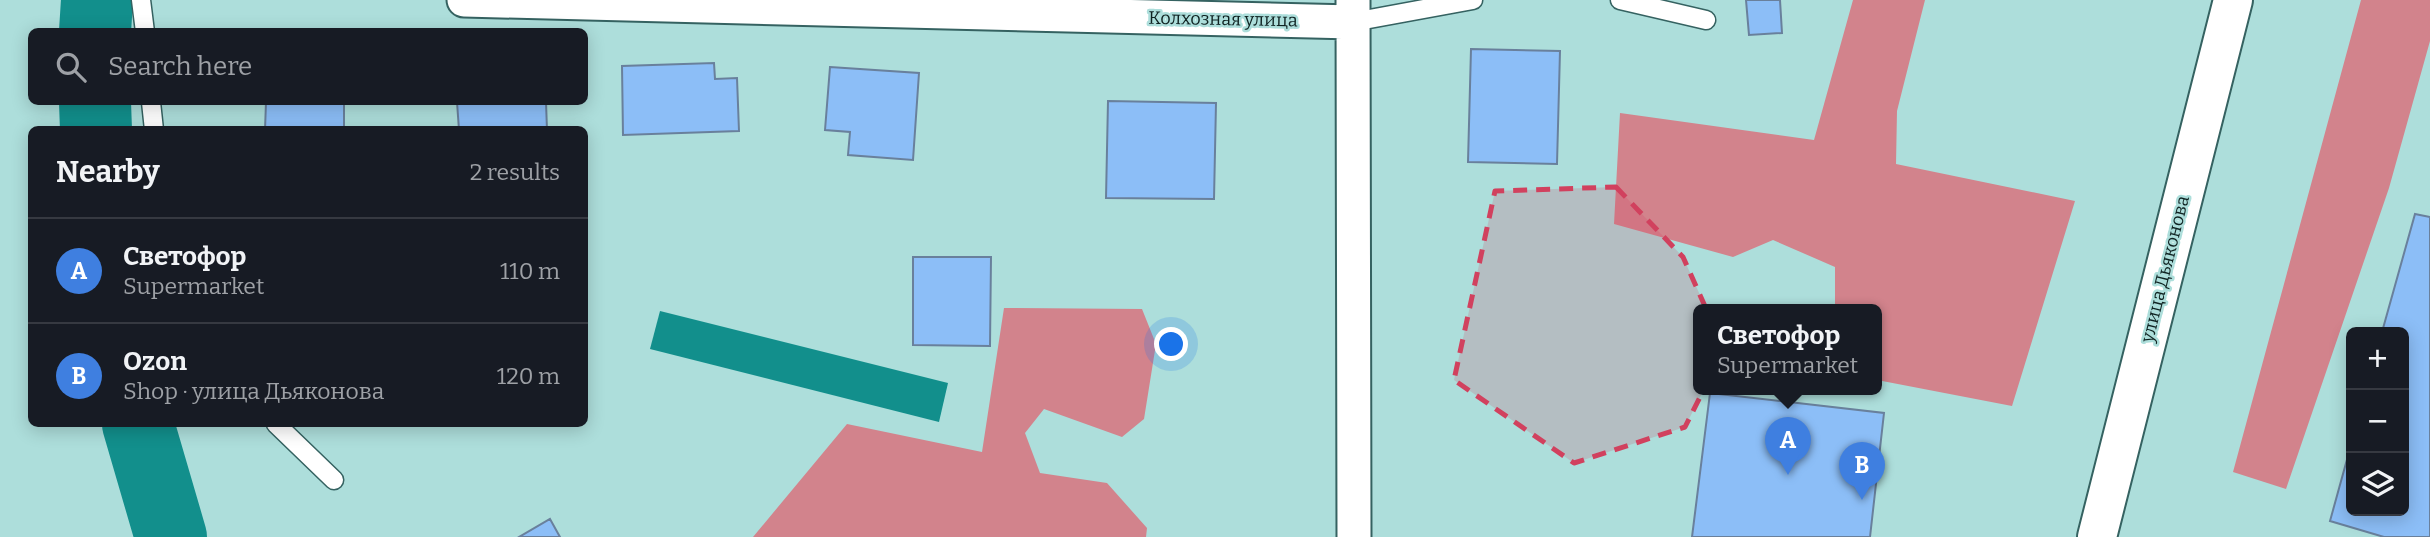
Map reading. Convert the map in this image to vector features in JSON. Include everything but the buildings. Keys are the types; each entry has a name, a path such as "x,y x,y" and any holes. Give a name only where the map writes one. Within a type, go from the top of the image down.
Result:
{"main road":[{"name":"улица Дьяконова","path":"2097,537 2233,0"}],"street":[{"name":"Колхозная улица","path":"464,0 1353,11"},
{"path":"1353,11 1354,537"}],"lane":[{"path":"141,0 144,28"},
{"path":"1353,11 1473,0"},
{"path":"1620,0 1706,20"},
{"path":"152,105 154,126"},
{"path":"279,427 334,480"}],"highlighted area":[{"path":"1616,187 1683,257 1724,349 1685,427 1574,463 1454,380 1495,191"}],"shaded area":[{"path":"1853,0 1925,0 1897,111 1896,164 2075,201 2012,406 1882,381 1882,304 1835,304 1835,267 1773,240 1733,257 1614,224 1620,113 1814,140"},
{"path":"2361,0 2430,0 2430,41 2389,188 2286,489 2233,472"},
{"path":"1004,308 1142,309 1156,344 1144,419 1122,437 1044,409 1025,433 1040,473 1107,483 1147,528 1146,537 753,537 847,424 982,452"}],"water":[{"path":"660,311 948,383 939,422 650,349"}],"waterway":[{"path":"95,28 97,0"},
{"path":"95,105 96,126"},
{"path":"139,427 171,537"}],"place":[{"name":"Светофор","path":"1788,475"},
{"name":"Ozon","path":"1862,500"}]}
